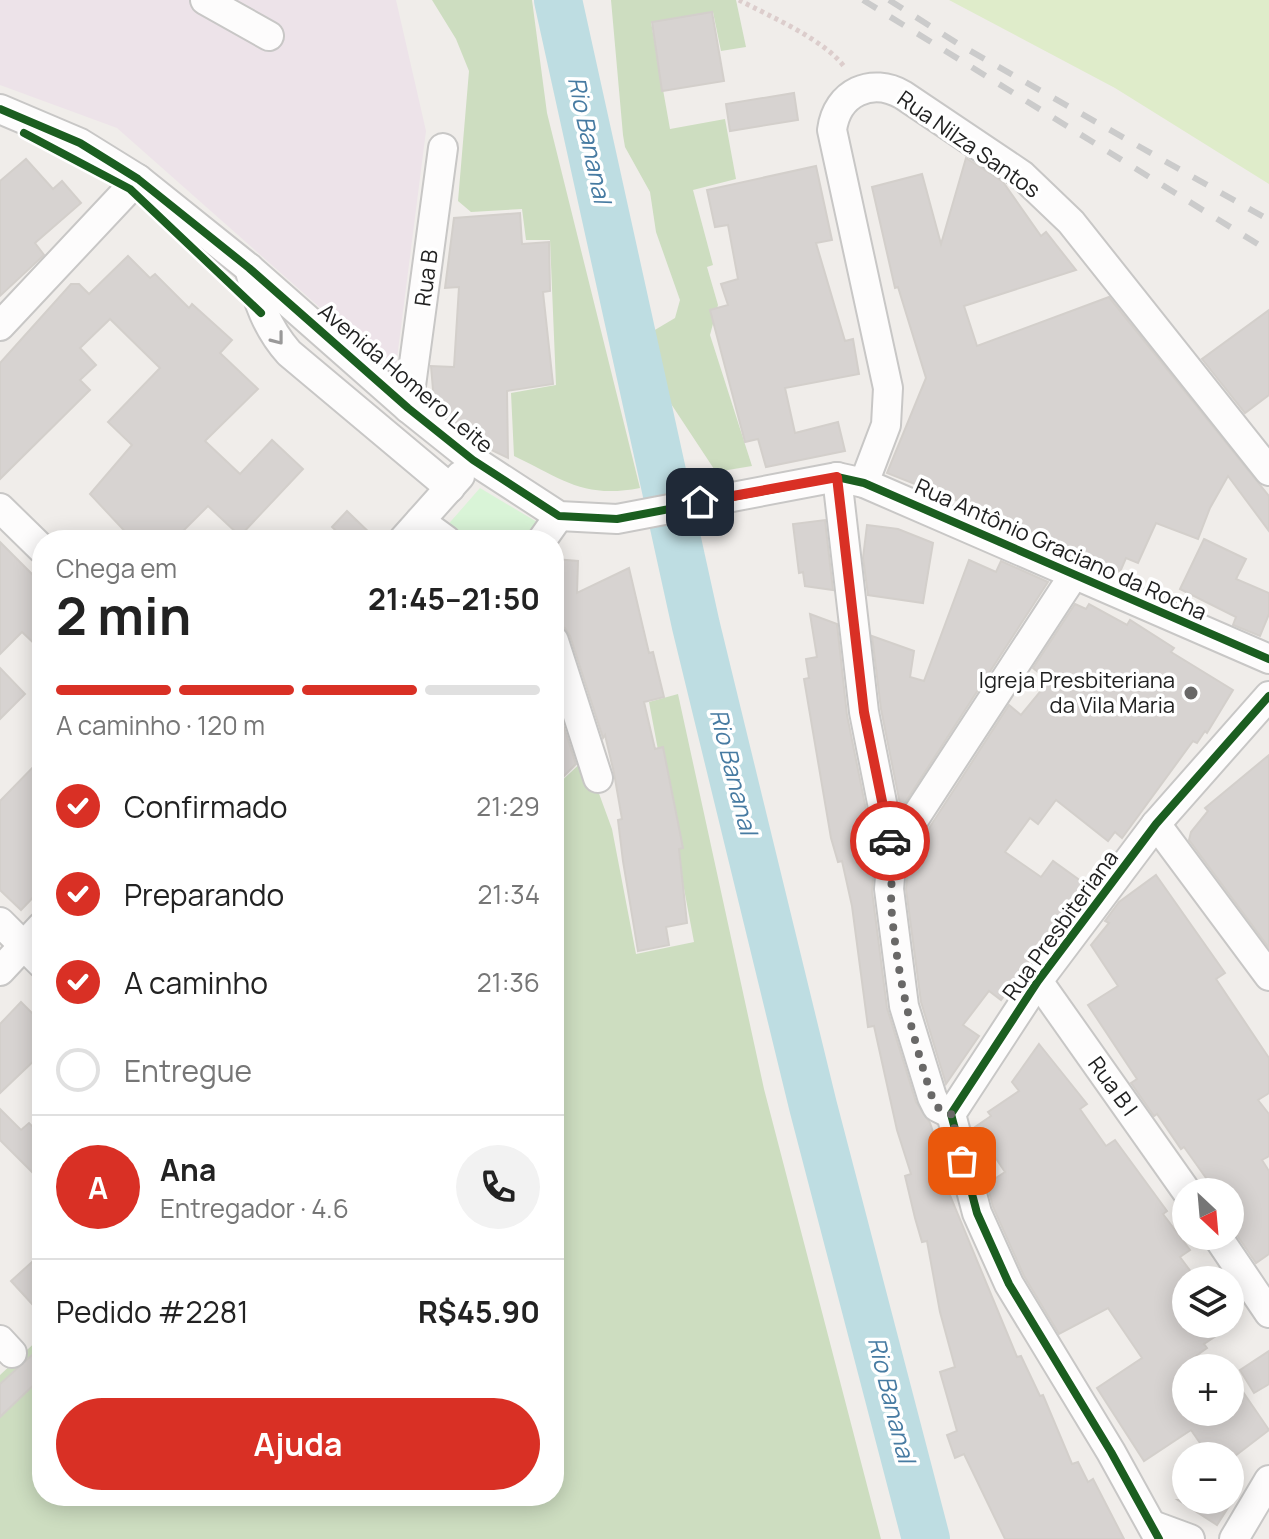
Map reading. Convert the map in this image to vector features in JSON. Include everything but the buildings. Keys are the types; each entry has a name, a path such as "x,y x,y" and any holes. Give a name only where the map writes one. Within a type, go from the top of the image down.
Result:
{"street":[{"path":"205,0 269,36"},
{"name":"Rua Nilza Santos","path":"860,90 885,87 903,95 1040,191 1071,222 1269,471"},
{"path":"860,90 840,105 832,130 888,388 886,425 850,480 864,712 892,853 889,889 904,1006 932,1097 937,1107 951,1114 977,1213 1009,1284 1156,1532 1190,1539"},
{"name":"Avenida Homero Leite","path":"0,109 80,143 138,179 249,268 408,408 473,460 559,516 581,520 617,519 783,485 850,480"},
{"name":"Rua B","path":"408,408 443,148"},
{"path":"0,326 138,179"},
{"path":"249,268 261,313 273,335 289,353 450,488"},
{"path":"412,530 473,460"},
{"name":"Rua Antônio Graciano da Rocha","path":"850,480 1075,573 1269,659"},
{"path":"0,508 32,539"},
{"path":"549,530 559,516"},
{"path":"892,853 1075,573"},
{"path":"564,672 598,778"},
{"name":"Rua Presbiteriana","path":"951,1114 1038,981 1156,824 1269,696"},
{"path":"1156,824 1269,976"},
{"path":"0,922 32,942"},
{"path":"0,971 32,948"},
{"name":"Rua B I","path":"1038,981 1177,1178"},
{"path":"1226,1250 1269,1313"},
{"path":"1233,1537 1269,1480"}],"path":[{"path":"739,0 839,59 860,90"}],"shaded area":[{"path":"0,0 396,0 426,131 395,374 117,128 0,85"}],"green space":[{"path":"432,0 532,0 547,113 640,488 620,491 588,489 514,456 511,393 556,385 550,240 526,240 522,209 471,212 458,201 469,71 456,39"},
{"path":"611,0 736,0 746,47 721,51 713,12 651,22 670,129 725,119 736,179 693,190 713,265 707,267 718,305 710,335 752,466 716,472 654,378 640,346 643,337 675,318 680,300 656,232 650,192 625,147"},
{"path":"949,0 1269,0 1269,184 1115,88"},
{"path":"480,488 537,522 531,530 445,528"},
{"path":"678,694 764,1089 881,1539 0,1539 0,1375 32,1345 32,1506 564,1506 564,779 586,758 612,829 636,954 694,942 649,702"}],"waterway":[{"name":"Rio Bananal","path":"558,0 696,626 813,1106 926,1539"}],"railway":[{"path":"863,0 1269,251"},
{"path":"889,0 960,45 1269,220"}],"cycle path":[{"path":"0,109 80,143 138,179 249,268 408,408 473,460 559,516 617,519 837,477 864,483 1269,659"},
{"path":"24,133 130,189 261,313"},
{"path":"1159,1539 1111,1452 1009,1284 977,1213 951,1114 1038,981 1156,824 1269,696"}],"way so far":[{"path":"890,841 889,889 904,1006 932,1097 937,1107 951,1114 962,1161"}],"place":[{"name":"Igreja Presbiteriana da Vila Maria","path":"1191,693"}],"route":[{"path":"700,502 837,477 864,712 890,841"}]}
